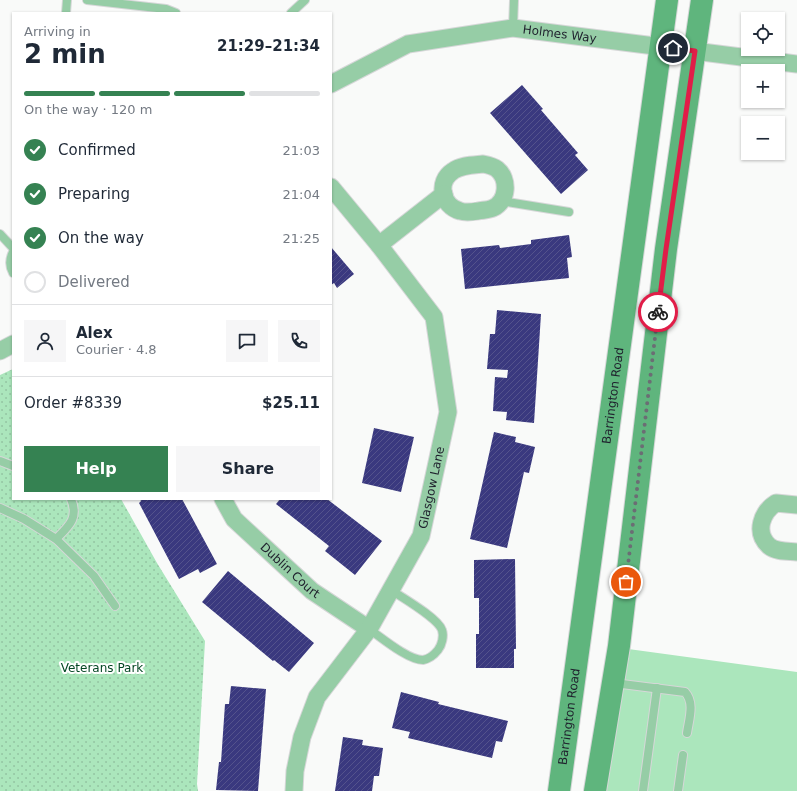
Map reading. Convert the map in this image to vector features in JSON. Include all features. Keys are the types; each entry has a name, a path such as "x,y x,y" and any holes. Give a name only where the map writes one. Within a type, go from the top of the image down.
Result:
{"main road":[{"name":"Barrington Road","path":"559,791 667,0"},
{"path":"596,791 613,683 666,249 702,0"}],"street":[{"name":"Holmes Way","path":"332,83 408,44 513,28 797,64"},
{"path":"482,164 490,165 502,174 505,181 506,189 501,201 494,208 470,212 455,210 444,198 444,183 447,176 459,167 482,164"},
{"name":"Glasgow Lane","path":"294,791 295,771 302,737 317,698 370,629 421,536 448,412 434,317 379,245 332,188"},
{"path":"379,245 444,194"},
{"path":"0,351 12,345"},
{"name":"Dublin Court","path":"224,500 234,519 312,591 370,629"},
{"path":"797,505 776,503 769,508 764,515 761,526 763,538 770,546 779,550 797,552"}],"lane":[{"path":"66,12 67,0"},
{"path":"88,0 166,9 174,12"},
{"path":"292,12 305,0"},
{"path":"513,28 514,0"},
{"path":"501,201 569,212"},
{"path":"0,234 12,247"},
{"path":"12,255 10,261 12,269"},
{"path":"0,461 12,466"},
{"path":"56,539 66,529 73,518 75,508 71,500"},
{"path":"0,508 24,519 56,539 94,576 115,606"},
{"path":"370,629 407,655 422,660 430,658 441,646 442,630 437,623 431,617 391,590"},
{"path":"613,683 685,692 689,696 691,702 687,733"},
{"path":"643,791 657,688"},
{"path":"678,791 683,755"}],"green space":[{"name":"Veterans Park","path":"12,369 12,500 122,500 157,563 205,641 197,784 198,791 0,791 0,375"},
{"path":"621,648 797,672 797,791 601,791"}],"building":[{"path":"522,85 543,109 541,110 578,153 575,155 588,170 561,194 490,113"},
{"path":"569,235 572,257 567,258 569,278 465,289 461,249 499,245 500,248 531,244 531,240"},
{"path":"332,248 354,274 337,288 334,283 332,284"},
{"path":"497,310 541,314 534,423 506,420 507,412 493,411 495,377 507,378 508,370 487,369 490,334 495,334"},
{"path":"374,428 414,437 401,492 362,483"},
{"path":"494,432 516,437 515,442 535,447 529,473 524,472 507,548 470,539"},
{"path":"183,500 217,564 200,573 198,569 179,579 139,503 141,501"},
{"path":"279,500 328,500 382,541 355,575 325,551 329,546 276,504"},
{"path":"515,559 516,649 514,649 514,668 476,668 476,634 479,634 479,598 474,598 474,560"},
{"path":"228,571 314,643 289,672 274,660 273,661 202,602"},
{"path":"231,686 266,689 258,791 216,790 219,762 221,762 225,704 229,704"},
{"path":"401,692 439,702 438,704 508,721 502,742 496,741 492,758 408,738 410,732 392,728"},
{"path":"343,737 363,740 362,745 383,748 379,776 374,776 372,791 335,791"}],"way so far":[{"path":"626,582 658,312"}],"route":[{"path":"658,312 695,51 673,48"}]}
